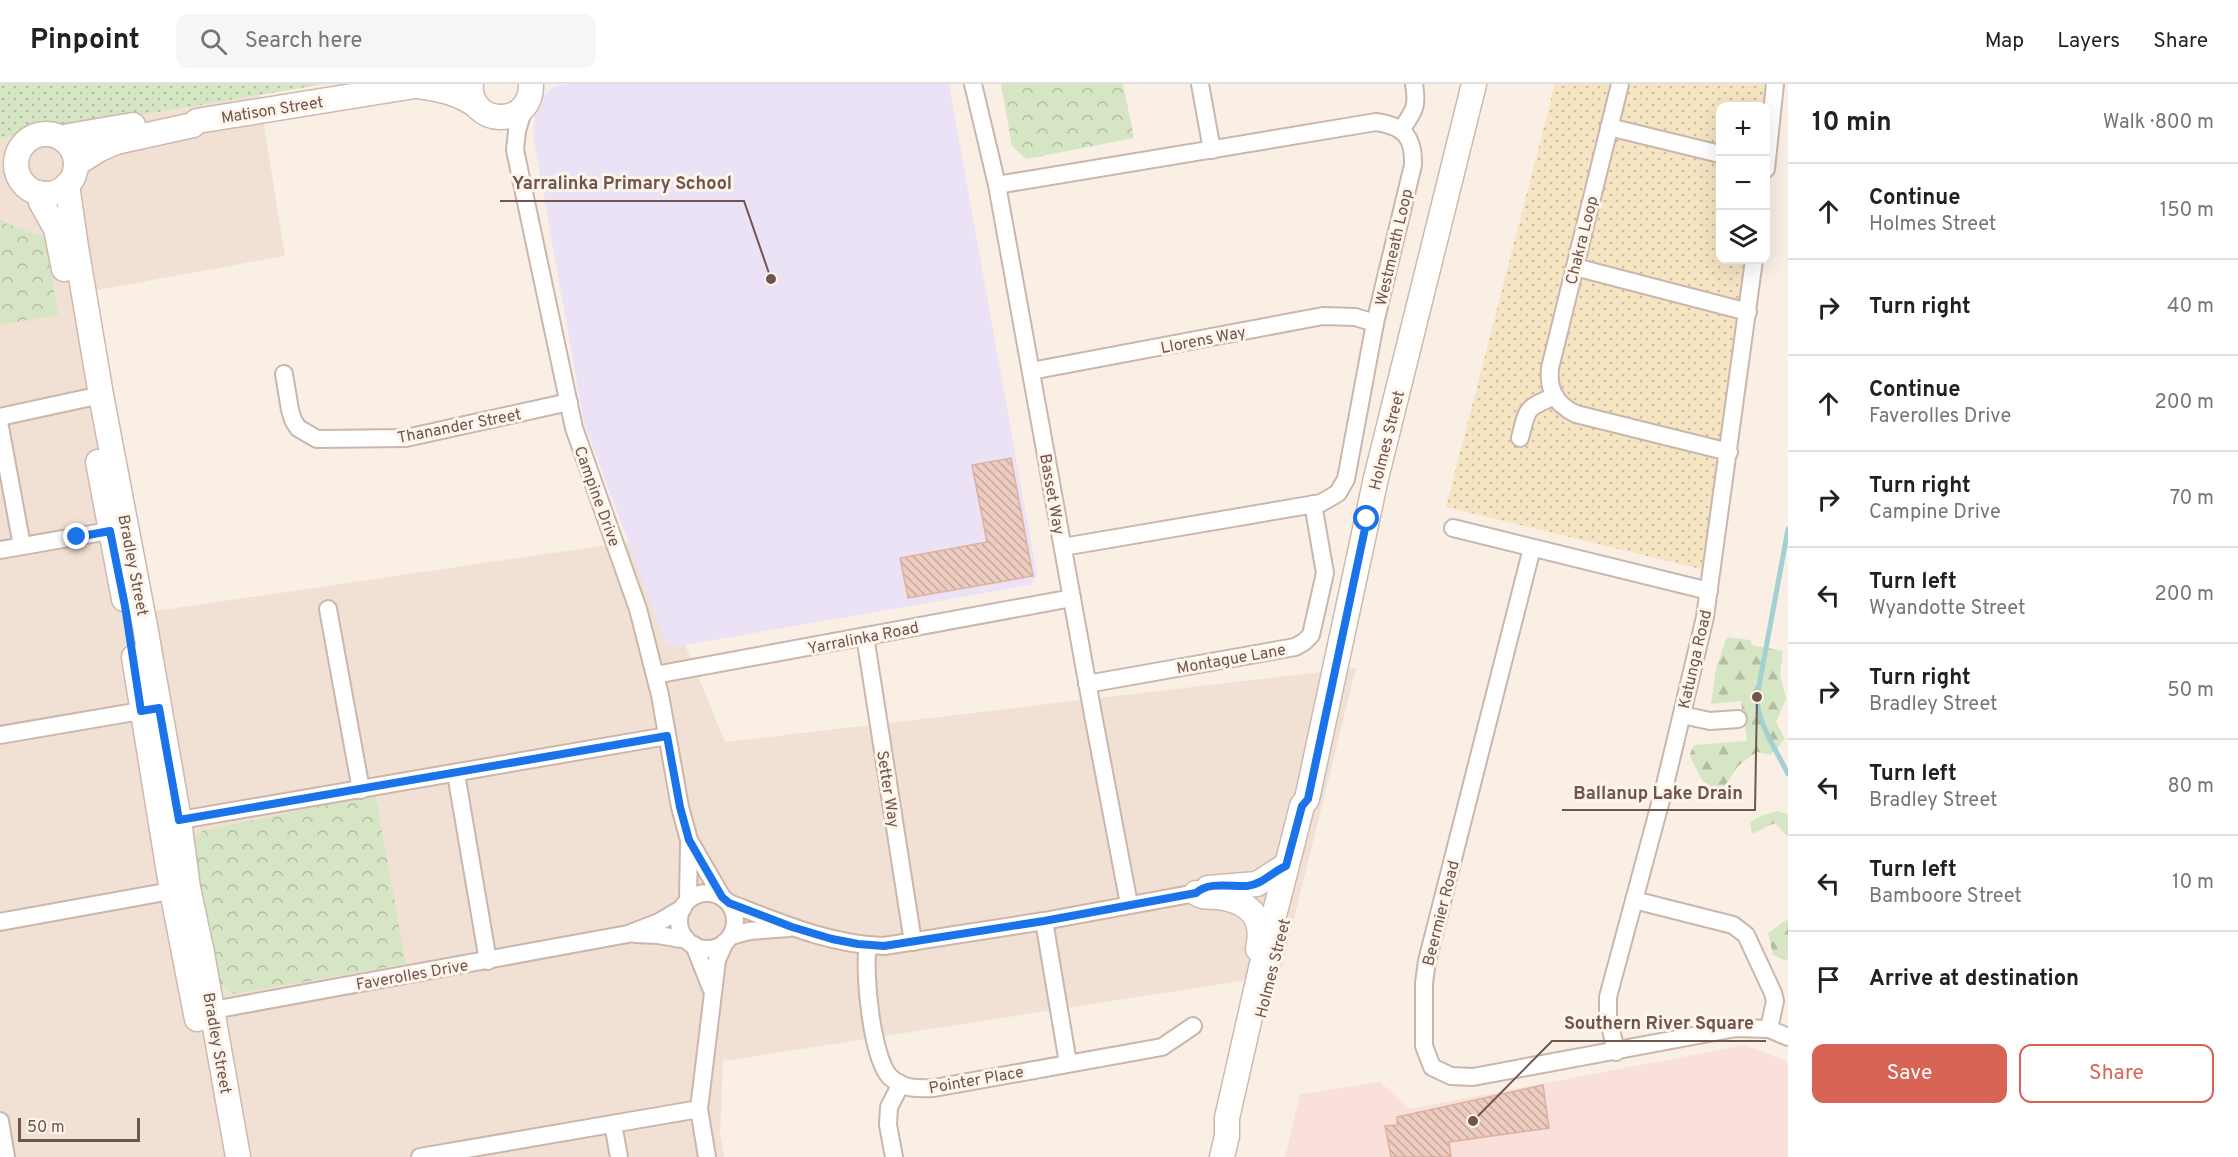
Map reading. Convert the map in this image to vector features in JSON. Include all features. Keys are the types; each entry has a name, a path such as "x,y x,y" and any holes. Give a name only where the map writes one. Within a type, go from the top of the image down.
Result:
{"street":[{"name":"Basset Way","path":"973,84 997,185 1129,904"},
{"path":"1200,84 1212,150"},
{"path":"997,185 1376,122 1389,124 1401,130 1415,110 1417,100 1414,84"},
{"name":"Holmes Street","path":"1224,1146 1234,1121 1293,886 1310,807 1308,799 1376,478 1474,84"},
{"name":"Chakra Loop","path":"1555,396 1549,381 1550,368 1620,84"},
{"path":"1767,156 1775,84"},
{"name":"Matison Street","path":"72,175 98,150 116,142 193,125 197,121 423,85 444,89 478,101"},
{"path":"478,101 494,117 504,117 514,115 531,93"},
{"name":"Campine Drive","path":"531,93 517,131 515,150 573,428 638,609 655,675 680,807 689,840 725,900"},
{"name":"Campine Drive","path":"478,101 501,127 515,150"},
{"name":"Matison Street","path":"63,139 69,136 156,121 192,117 197,121"},
{"path":"1609,127 1716,153"},
{"name":"Westmeath Loop","path":"1063,547 1313,504 1332,497 1342,487 1346,479 1375,323 1413,165 1414,149 1401,130"},
{"path":"43,134 54,135 63,139 75,155 72,175 54,193 20,184 9,154 33,137 43,134"},
{"name":"Bradley Street","path":"72,175 69,190 94,397"},
{"name":"Bradley Street","path":"20,184 58,237 94,397 118,530 125,606 150,710 203,1012 238,1157"},
{"name":"Katunga Road","path":"1616,1052 1608,1016 1608,997 1682,715 1705,617 1754,264"},
{"path":"1575,267 1748,312"},
{"name":"Llorens Way","path":"1031,371 1323,316 1355,317 1375,323"},
{"name":"Thanander Street","path":"284,374 293,420 306,434 317,439 406,438 569,402"},
{"path":"1520,438 1527,413 1532,406 1555,396 1562,407 1576,414 1729,452"},
{"path":"0,417 94,397"},
{"path":"0,427 22,546"},
{"name":"Montague Lane","path":"1087,684 1295,647 1304,642 1312,629 1325,573 1313,504"},
{"path":"1453,528 1709,591"},
{"path":"0,550 118,530"},
{"name":"Beermier Road","path":"1533,548 1426,961 1424,1046 1432,1067 1451,1076 1473,1077 1736,1028 1769,1029 1788,1037"},
{"name":"Yarralinka Road","path":"655,675 1072,598"},
{"path":"328,609 361,790"},
{"name":"Setter Way","path":"865,636 913,942"},
{"path":"0,735 150,710"},
{"path":"1682,715 1710,722 1738,719"},
{"path":"171,822 667,736"},
{"path":"456,774 488,961"},
{"name":"Holmes Street","path":"1224,1146 1227,1118 1286,866 1302,806 1308,799"},
{"name":"Campine Drive","path":"686,904 689,840"},
{"path":"713,995 691,943 680,926 686,904 696,895 706,893 792,927 840,941 868,945 896,945 1196,893 1200,889 1216,886 1257,884 1286,866"},
{"path":"0,922 180,890"},
{"path":"1196,893 1200,897 1218,897 1238,903 1251,911 1259,922 1261,930 1256,961 1234,1039 1237,1074"},
{"path":"707,1157 699,1109 717,960 735,919 725,900"},
{"path":"1634,900 1741,929 1773,993 1774,1012 1769,1029"},
{"name":"Faverolles Drive","path":"203,1012 628,934 659,922 686,904"},
{"path":"1044,921 1068,1063"},
{"path":"691,943 709,948 749,931 792,927"},
{"name":"Faverolles Drive","path":"628,934 658,935 691,943"},
{"path":"868,945 865,976 880,1060 886,1071 901,1084 889,1107 888,1125 894,1157"},
{"name":"Bradley Street","path":"203,1012 221,1157"},
{"name":"Pointer Place","path":"901,1084 916,1089 934,1088 1162,1047 1193,1026"},
{"path":"420,1157 699,1109"},
{"path":"0,1121 6,1157"},
{"path":"613,1124 619,1157"}],"shaded area":[{"path":"568,84 949,84 1037,575 1031,585 674,647 665,641 584,423 533,135 535,113 543,97 554,86"},
{"path":"259,95 285,256 92,291 149,612 642,540 725,742 1356,668 1280,975 723,1061 720,1134 724,1157 0,1157 0,139"},
{"path":"1745,1045 1784,1060 1788,1064 1788,1157 1285,1157 1300,1094 1380,1082 1410,1109"}],"green space":[{"path":"0,84 324,84 0,139"},
{"path":"1001,84 1123,84 1134,138 1026,159 1012,146"},
{"path":"0,219 7,224 45,237 58,315 0,325"},
{"path":"1727,637 1750,640 1752,645 1783,651 1780,674 1786,699 1776,722 1785,739 1771,755 1757,752 1738,766 1723,790 1709,787 1702,780 1690,754 1694,745 1747,741 1741,701 1711,704 1716,668"},
{"path":"375,794 406,964 235,994 226,989 214,977 208,957 193,841 202,831"},
{"path":"1778,811 1788,815 1788,837 1775,823 1752,834 1750,822"},
{"path":"1788,919 1788,959 1784,960 1773,955 1768,933"}],"sand":[{"path":"1555,84 1779,84 1770,159 1770,102 1716,102 1716,264 1756,264 1717,573 1446,507"}],"building":[{"path":"1011,458 1033,576 908,598 900,558 987,542 972,465"},
{"path":"1543,1085 1549,1128 1449,1142 1451,1157 1391,1157 1385,1126 1397,1125 1397,1117"}],"waterway":[{"path":"1788,529 1757,697 1760,717 1768,737 1788,774"}],"place":[{"name":"Yarralinka Primary School","path":"771,279"},
{"name":"Ballanup Lake Drain","path":"1757,697"},
{"name":"Southern River Square","path":"1473,1121"}],"route":[{"path":"77,537 110,531 139,687 141,711 159,708 179,820 667,736 680,807 689,840 722,897 729,903 792,927 832,939 884,946 1044,921 1196,893 1200,889 1216,886 1254,885 1286,866 1302,806 1308,799 1367,519"}]}
